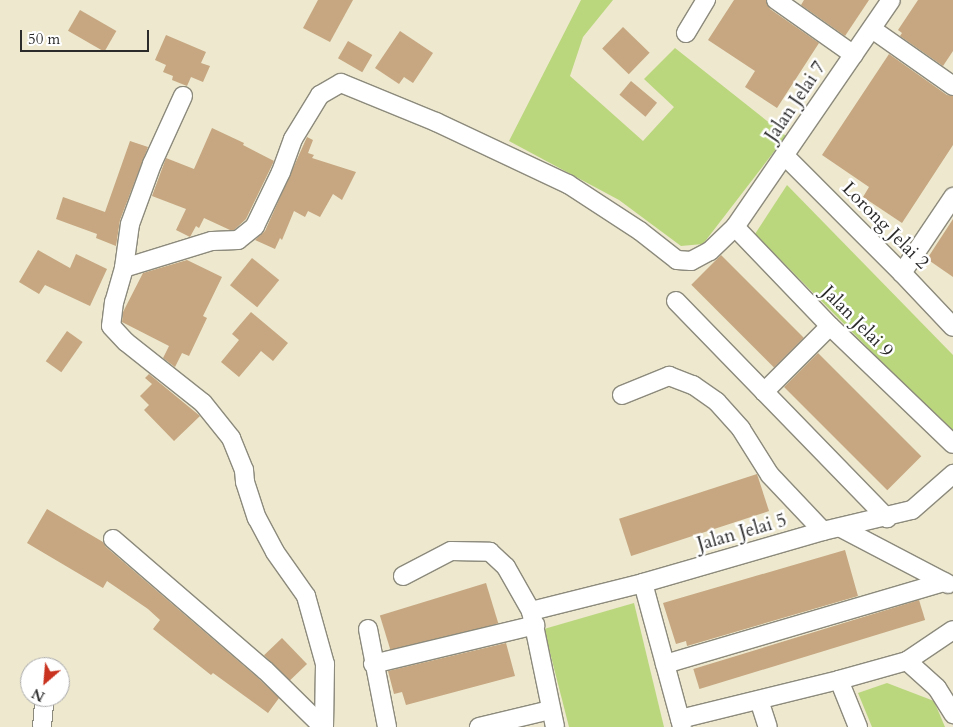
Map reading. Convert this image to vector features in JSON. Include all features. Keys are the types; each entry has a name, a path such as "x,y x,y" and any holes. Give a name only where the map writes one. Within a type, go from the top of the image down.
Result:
{"street":[{"path":"686,33 706,0"},
{"path":"776,0 854,55"},
{"name":"Jalan Jelai 7","path":"124,268 212,241 238,240 255,226 281,172 293,139 320,95 341,83 436,122 568,184 640,231 677,260 690,261 710,252 735,227 891,0"},
{"path":"872,29 953,86"},
{"path":"184,96 152,164 130,224 124,268 114,302 111,326 126,342 203,404 231,438 244,470 245,482 257,518 275,552 306,596 325,664 323,727"},
{"name":"Lorong Jelai 2","path":"785,156 902,272 953,327"},
{"path":"902,272 953,197"},
{"name":"Jalan Jelai 9","path":"735,227 830,326 953,444"},
{"path":"676,301 887,518"},
{"path":"764,392 830,326"},
{"path":"622,395 669,376 693,386 717,402 741,429 770,475 823,531"},
{"name":"Jalan Jelai 5","path":"373,664 823,531 887,518 912,510 953,474"},
{"path":"841,528 948,584"},
{"path":"113,539 265,670 323,727"},
{"path":"403,576 451,551 490,552 506,567 533,618 550,710 555,727"},
{"path":"643,583 681,723 759,700 907,661 953,630"},
{"path":"665,664 948,584"},
{"path":"368,629 373,664 387,727"},
{"path":"907,661 937,688 953,714"},
{"path":"840,680 858,727"},
{"path":"759,700 768,727"},
{"path":"42,727 44,707"},
{"path":"479,727 550,710"}],"green space":[{"path":"581,0 613,0 583,37 570,76 643,141 674,107 644,79 675,48 786,136 703,244 681,246 619,200 509,141"},
{"path":"787,185 953,355 953,434 755,234"},
{"path":"634,603 664,727 569,727 544,629"},
{"path":"887,683 934,701 945,727 872,727 858,693"}],"building":[{"path":"318,0 353,0 330,42 303,28"},
{"path":"734,0 766,0 770,9 819,43 777,108 745,87 755,71 708,40"},
{"path":"804,0 869,0 845,36 801,5"},
{"path":"918,0 953,0 953,51 943,66 900,36 902,33 898,30"},
{"path":"80,10 116,31 104,52 68,31"},
{"path":"623,27 650,53 629,74 602,49"},
{"path":"400,31 433,53 413,83 404,77 399,84 375,68"},
{"path":"166,35 206,52 201,63 210,66 203,82 191,77 187,86 172,80 173,76 163,72 166,65 155,60"},
{"path":"348,41 372,55 362,72 338,58"},
{"path":"889,54 947,95 953,96 953,145 902,223 863,197 869,187 822,155"},
{"path":"631,81 657,103 645,117 619,95"},
{"path":"212,128 244,143 243,145 274,161 246,219 234,230 204,218 199,228 196,226 190,237 176,230 186,209 152,196 166,158 194,169"},
{"path":"307,137 313,140 308,153 314,155 312,158 356,172 342,200 333,194 320,217 308,211 305,217 294,211 282,240 280,238 275,249 255,240 265,231"},
{"path":"130,141 148,147 120,220 116,246 96,238 97,234 56,219 63,197 105,212"},
{"path":"953,219 953,277 927,259"},
{"path":"38,250 70,268 76,254 107,269 90,306 45,285 39,294 19,282"},
{"path":"721,255 804,338 774,367 691,285"},
{"path":"252,258 279,280 257,307 230,285"},
{"path":"187,260 222,277 203,316 207,318 189,356 182,353 175,367 163,358 169,346 122,322 123,312 143,273"},
{"path":"251,312 288,343 273,361 261,351 239,377 221,362 239,340 232,334"},
{"path":"67,331 83,342 61,372 46,361"},
{"path":"818,353 921,456 887,490 784,387"},
{"path":"149,374 200,416 174,441 144,410 149,405 140,396 152,384 145,378"},
{"path":"757,474 769,511 631,556 619,519"},
{"path":"47,509 103,542 106,547 258,678 279,698 268,713 213,673 211,675 153,629 160,620 148,609 107,581 103,588 27,543"},
{"path":"845,550 858,596 687,646 686,641 676,644 663,603"},
{"path":"486,583 498,623 392,656 380,615"},
{"path":"919,600 925,620 699,689 693,669"},
{"path":"282,638 307,664 289,681 264,655"},
{"path":"506,643 515,676 406,705 402,692 394,694 388,671"}]}
